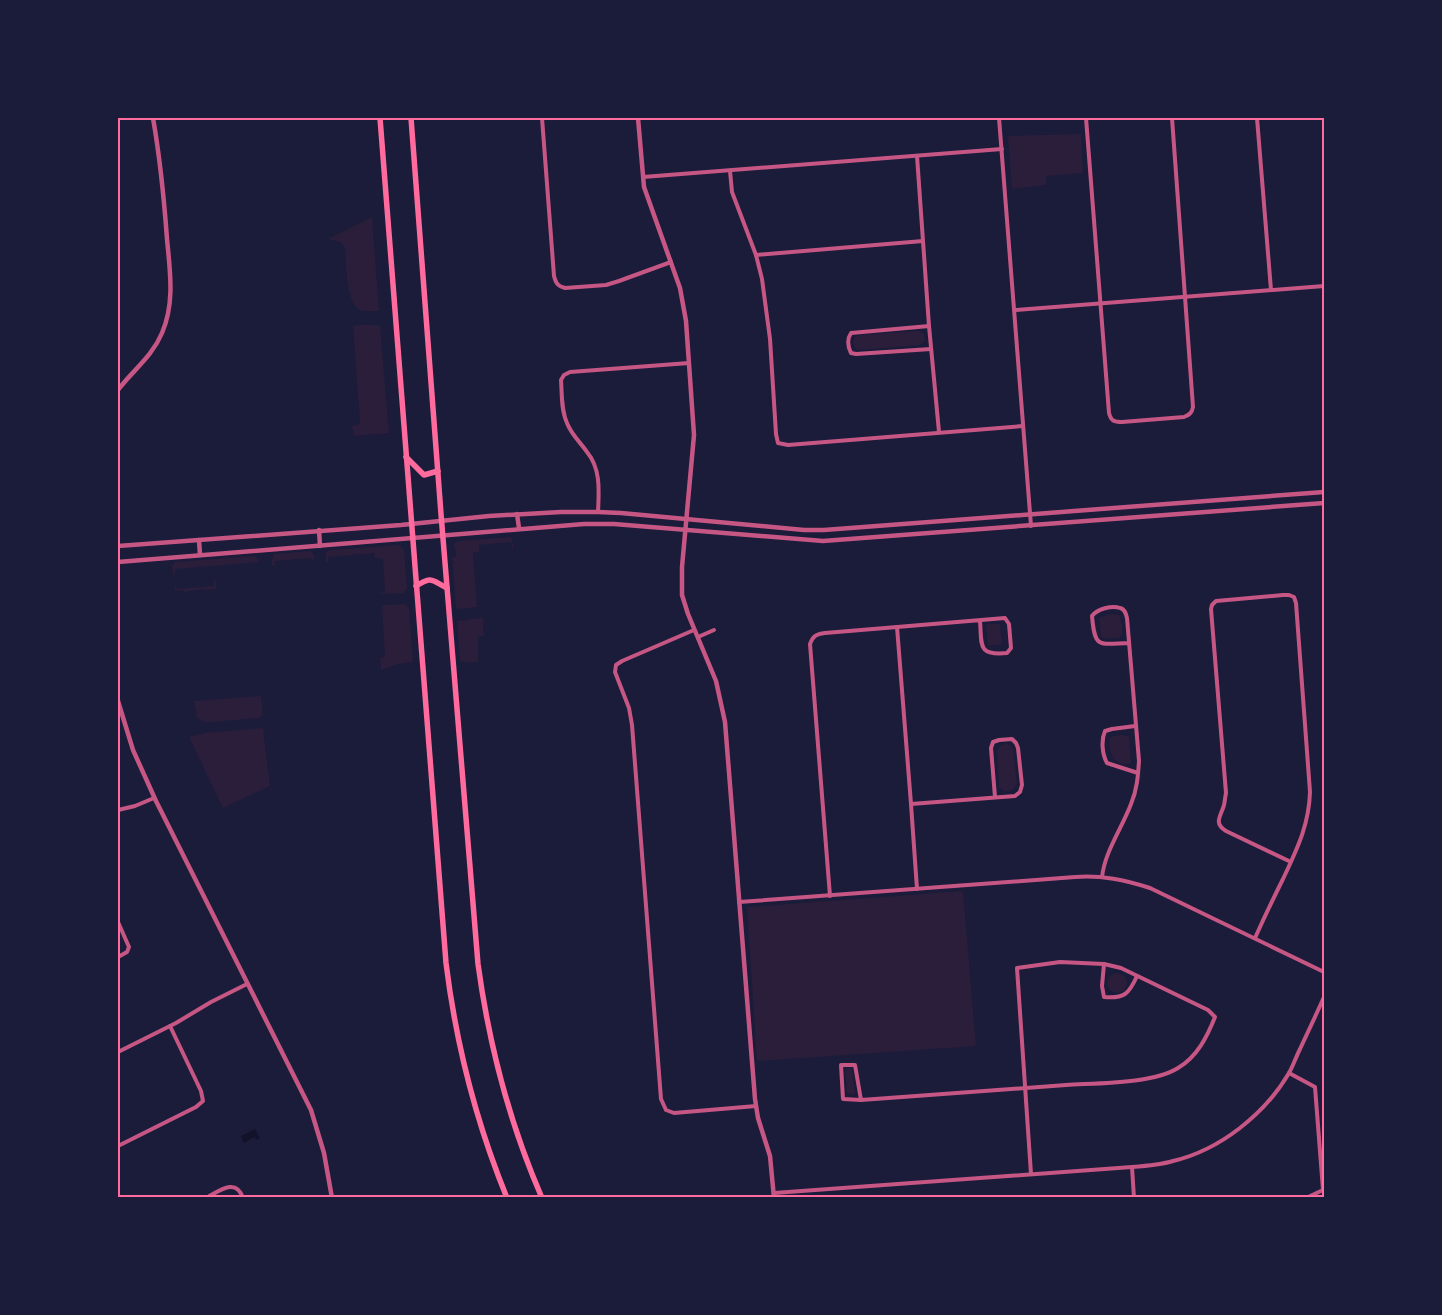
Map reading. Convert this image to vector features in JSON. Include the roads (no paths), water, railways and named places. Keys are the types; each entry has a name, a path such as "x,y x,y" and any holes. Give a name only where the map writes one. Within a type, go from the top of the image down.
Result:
{"main road":[{"path":"380,118 443,935 449,990 460,1050 474,1103 492,1160 507,1198"},
{"path":"411,118 441,521 481,990 505,1100 524,1155 542,1198"},
{"path":"406,457 424,475 438,470"},
{"path":"416,586 429,579 447,588"}],"street":[{"path":"118,390 142,364 155,346 162,333 170,307 171,286 166,221 153,118"},
{"path":"542,118 555,282 565,288 606,285 671,262"},
{"path":"638,118 645,191 680,288 683,303 694,435 682,595 694,630 716,681 724,713 756,1106 770,1156 774,1195 1031,1174 1132,1168 1175,1161 1202,1151 1252,1120 1271,1098 1288,1073 1324,997"},
{"path":"999,118 1031,526"},
{"path":"1086,118 1110,418 1115,422 1184,417 1189,415 1194,407 1172,118"},
{"path":"1257,118 1271,290"},
{"path":"643,177 1002,149"},
{"path":"917,156 929,326 939,432"},
{"path":"730,171 732,192 756,255 762,279 767,314 778,443 788,445 1023,426"},
{"path":"756,255 923,241"},
{"path":"1015,310 1324,286"},
{"path":"929,326 851,333 848,338 848,348 850,352 856,354 931,349"},
{"path":"598,512 599,484 597,470 590,455 572,432 565,417 561,380 564,375 570,372 689,362"},
{"path":"118,546 517,514 598,512 804,530 824,530 1324,492"},
{"path":"1248,498 1249,509"},
{"path":"118,562 596,523 823,542 1324,503"},
{"path":"517,514 518,528"},
{"path":"319,530 320,546"},
{"path":"199,540 200,555"},
{"path":"1254,938 1291,862 1302,838 1306,824 1310,792 1296,603 1294,597 1289,595 1216,601 1212,604 1211,609 1226,792 1218,823 1226,831 1291,862"},
{"path":"1102,877 1109,851 1132,804 1138,781 1139,761 1127,618 1125,611 1119,607 1096,611 1092,616 1096,640 1103,644 1129,643"},
{"path":"830,896 810,644 812,638 818,634 1005,618 1009,624 1011,648 1007,653 987,653 982,647 980,621"},
{"path":"896,627 917,889"},
{"path":"694,630 622,661 615,668 616,676 629,708 632,725 661,1099 666,1110 674,1113 756,1106"},
{"path":"698,637 714,630"},
{"path":"118,701 133,750 154,798 310,1110 323,1147 332,1198"},
{"path":"1135,726 1112,728 1105,731 1102,736 1104,758 1107,763 1138,773"},
{"path":"911,804 1015,796 1020,792 1022,785 1018,748 1012,739 993,742 990,748 995,797"},
{"path":"118,810 132,807 154,798"},
{"path":"739,902 1075,877 1102,877 1127,881 1150,888 1324,972"},
{"path":"118,922 129,947 127,952 118,957"},
{"path":"861,1100 855,1065 841,1065 843,1099 861,1100 1025,1088 1132,1080 1156,1077 1178,1069 1195,1056 1216,1017 1208,1010 1121,968 1104,964 1060,962 1017,968 1025,1088 1031,1174"},
{"path":"1104,964 1102,986 1104,997 1122,996 1131,989 1137,976"},
{"path":"118,1052 247,984"},
{"path":"118,1146 196,1107 202,1101 202,1091 170,1026"},
{"path":"1288,1073 1315,1087 1324,1190 1306,1198"},
{"path":"1132,1168 1134,1198"},
{"path":"206,1198 233,1186 241,1191 243,1198"}]}
